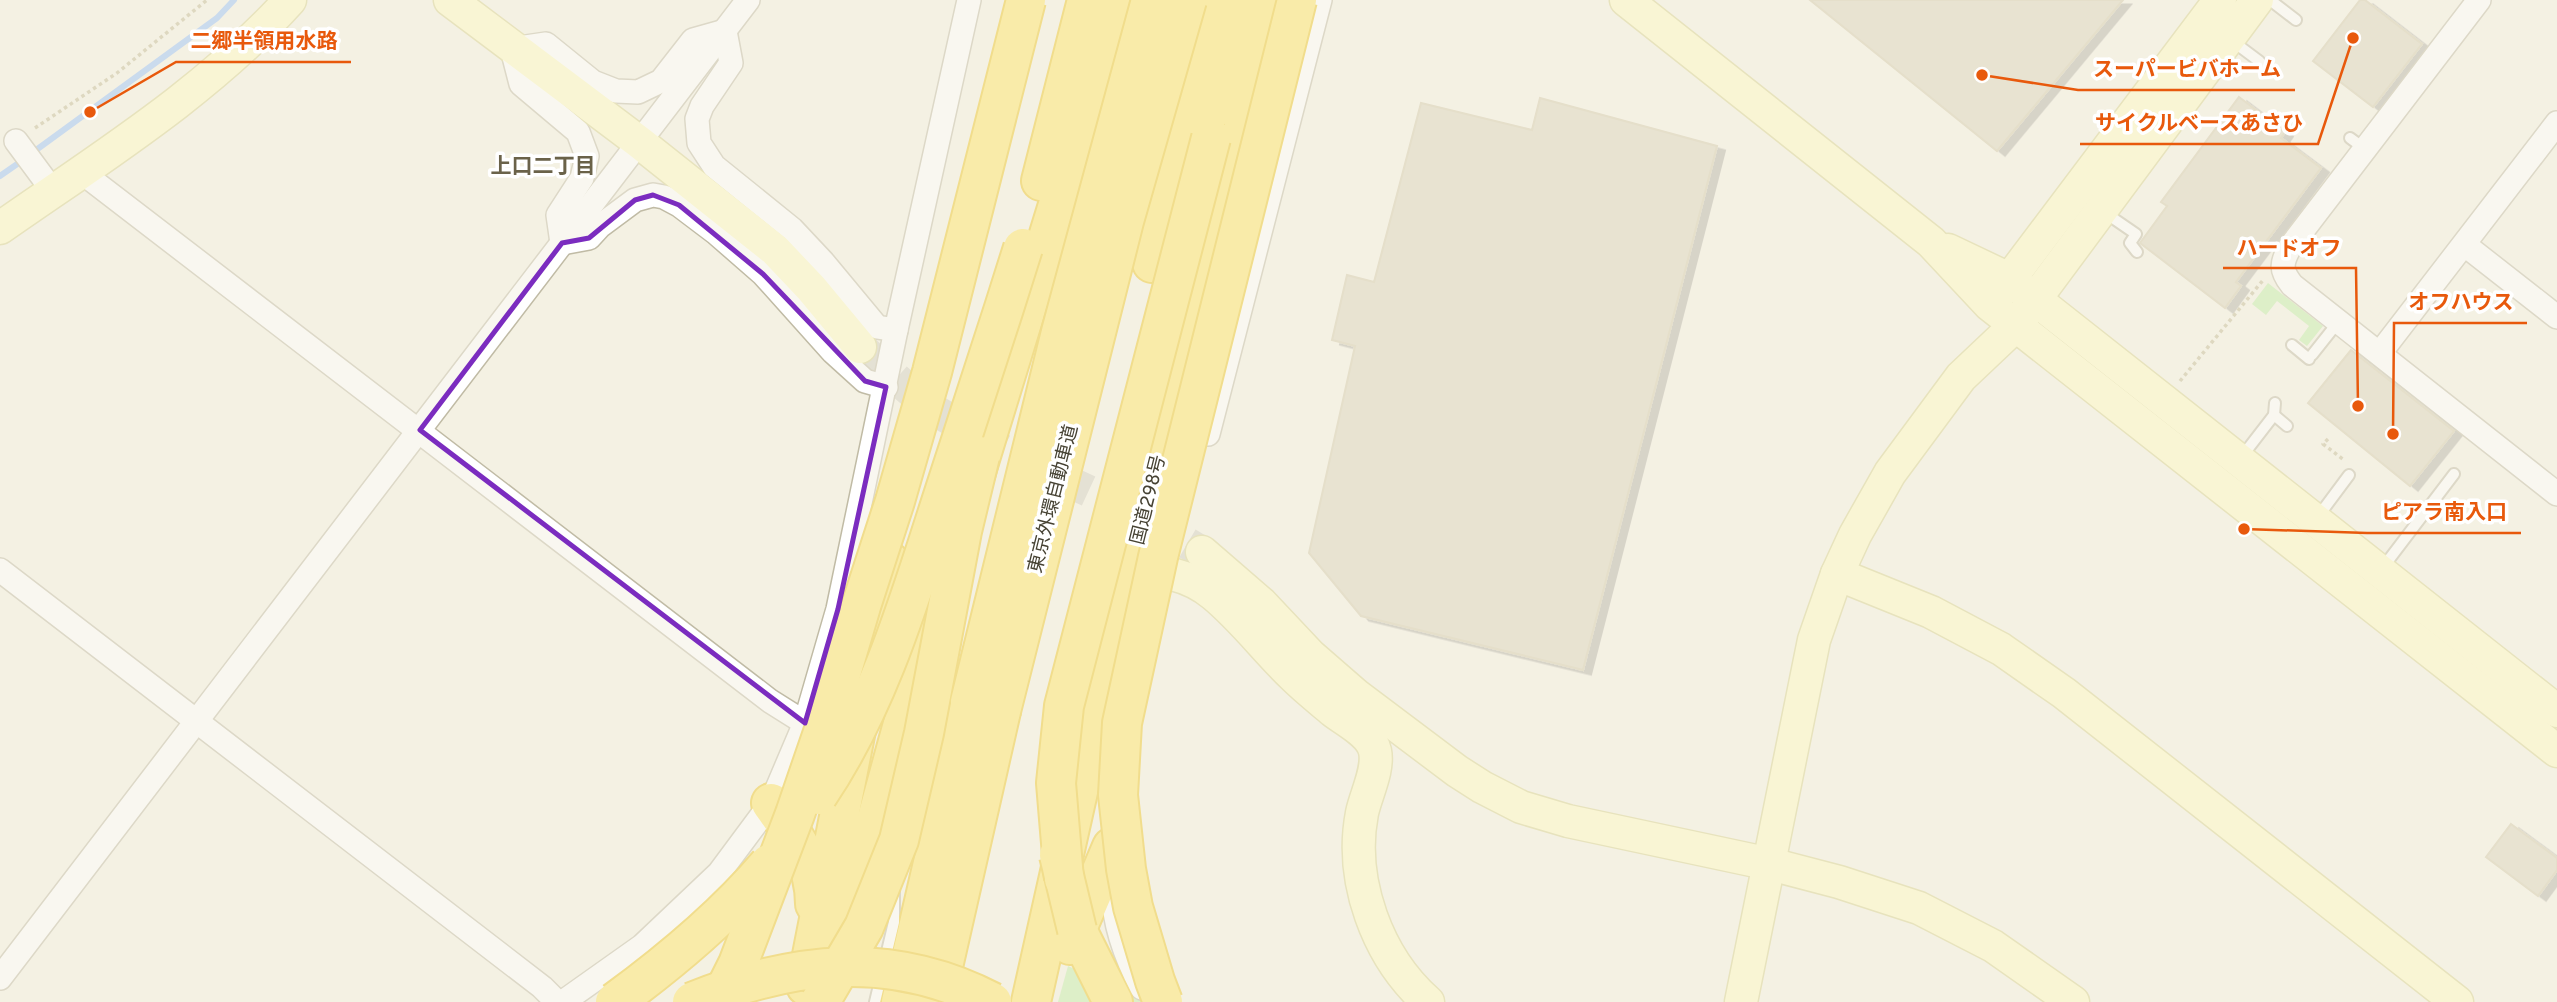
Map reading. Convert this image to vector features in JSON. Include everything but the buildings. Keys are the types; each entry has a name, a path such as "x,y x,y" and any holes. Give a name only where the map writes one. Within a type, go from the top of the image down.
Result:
{"highway":[{"path":"803,1002 972,142 1006,0"},
{"path":"719,1002 738,964 800,800 895,502 932,372 1026,0"},
{"name":"東京外環自動車道","path":"935,1002 986,707 1061,331 1151,0"},
{"name":"東京外環自動車道","path":"901,1002 1188,0"},
{"path":"1103,1002 1077,930 1055,834 1049,729 1056,674 1090,510 1201,70 1216,0"},
{"path":"1064,878 1056,783 1064,706 1246,0"},
{"name":"国道298号","path":"1031,1002 1102,684 1276,0"},
{"path":"1163,1002 1137,919 1126,869 1118,795 1122,723 1158,557 1297,0"},
{"path":"615,1002 685,948 737,900 776,855 834,772 853,736 885,664 920,572 1096,11"},
{"path":"827,1002 1096,11"},
{"path":"820,1002 864,927 899,840 924,733 962,531 996,388 1023,248"},
{"path":"771,803 800,843 810,867 815,893 816,942"},
{"path":"1044,1002 1112,847"},
{"path":"1077,930 1113,1002"},
{"path":"692,1002 743,982 773,975 825,967 857,966 921,975 952,984 992,1002"}],"street":[{"path":"0,228 171,108 227,63 290,0"},
{"path":"450,0 639,142 775,250 811,288 859,347"},
{"path":"0,978 748,0"},
{"path":"0,570 560,1002 642,946 719,873 771,803 805,723 838,609 969,0"},
{"path":"1152,1002 1126,955 1113,897 1112,847 1132,716 1172,574 1320,0"},
{"path":"1626,0 1931,242 1990,305 2557,751"},
{"path":"1961,377 1990,305 2220,0"},
{"path":"1741,1002 1814,640 1837,574 1855,535 1890,473 1961,377 2016,325 2257,0"},
{"path":"2479,0 2358,143 2290,247 2282,261 2283,273 2292,285 2557,494"},
{"path":"512,49 546,44 593,82 616,91 638,92 661,81 693,40 724,31"},
{"path":"724,31 731,63 702,106 698,119 699,143 715,166 792,229 877,327 896,330"},
{"path":"512,49 521,84 578,132 587,156 582,178 558,215 562,243"},
{"path":"2381,353 2465,245 2549,152 2557,123"},
{"path":"10,140 53,191"},
{"path":"80,172 420,430 770,701 805,723"},
{"path":"562,243 589,238 618,210 635,200 653,195 664,197 716,233 763,274 833,352 865,381 886,387"},
{"path":"1931,242 2009,279 2036,299 2557,711"},
{"path":"2465,245 2557,317"},
{"path":"1202,552 1261,603 1310,655 1356,695 1482,787 1521,807 1568,821 1770,864 1839,882 1919,908 1993,946 2073,1002"},
{"path":"1172,574 1189,578 1214,595 1294,677 1365,735 1374,749 1376,765 1361,815 1359,847 1362,883 1374,925 1386,951 1414,990 1428,1002"},
{"path":"1837,574 1931,612 2001,649 2064,693 2458,1002"}],"lane":[{"path":"2270,0 2296,20"},
{"path":"2229,38 2266,69"},
{"path":"2102,210 2136,234 2130,243 2137,252"},
{"path":"2292,345 2311,357 2339,321"},
{"path":"2239,461 2274,415 2275,403"},
{"path":"2274,415 2287,426"},
{"path":"2379,572 2454,474"},
{"path":"2315,521 2349,475"},
{"path":"867,851 895,890 894,922 875,1002"}],"path":[{"path":"10,140 117,73 207,0"},
{"path":"2180,382 2263,279 2283,273"},
{"path":"2328,439 2323,444 2344,460 2339,468"}],"highlighted area":[{"path":"653,195 679,205 763,274 865,381 886,387 838,609 805,723 420,430 562,243 589,238 635,200"}],"green space":[{"path":"2268,283 2323,326 2307,346 2299,340 2309,326 2277,301 2266,315 2252,304"},
{"path":"1068,966 1143,1000 1144,1002 1058,1002"}],"waterway":[{"path":"32,153 217,18 234,0"},
{"path":"0,176 23,160"}],"tunnel":[{"path":"860,347 929,407 1015,457 1136,513 1202,552"}],"place":[{"name":"サイクルベースあさひ","path":"2353,38"},
{"name":"スーパービバホーム","path":"1982,75"},
{"name":"二郷半領用水路","path":"90,112"},
{"name":"ハードオフ","path":"2358,406"},
{"name":"オフハウス","path":"2393,434"},
{"name":"ピアラ南入口","path":"2244,529"}],"district":[{"name":"上口二丁目","path":"543,167"}]}
